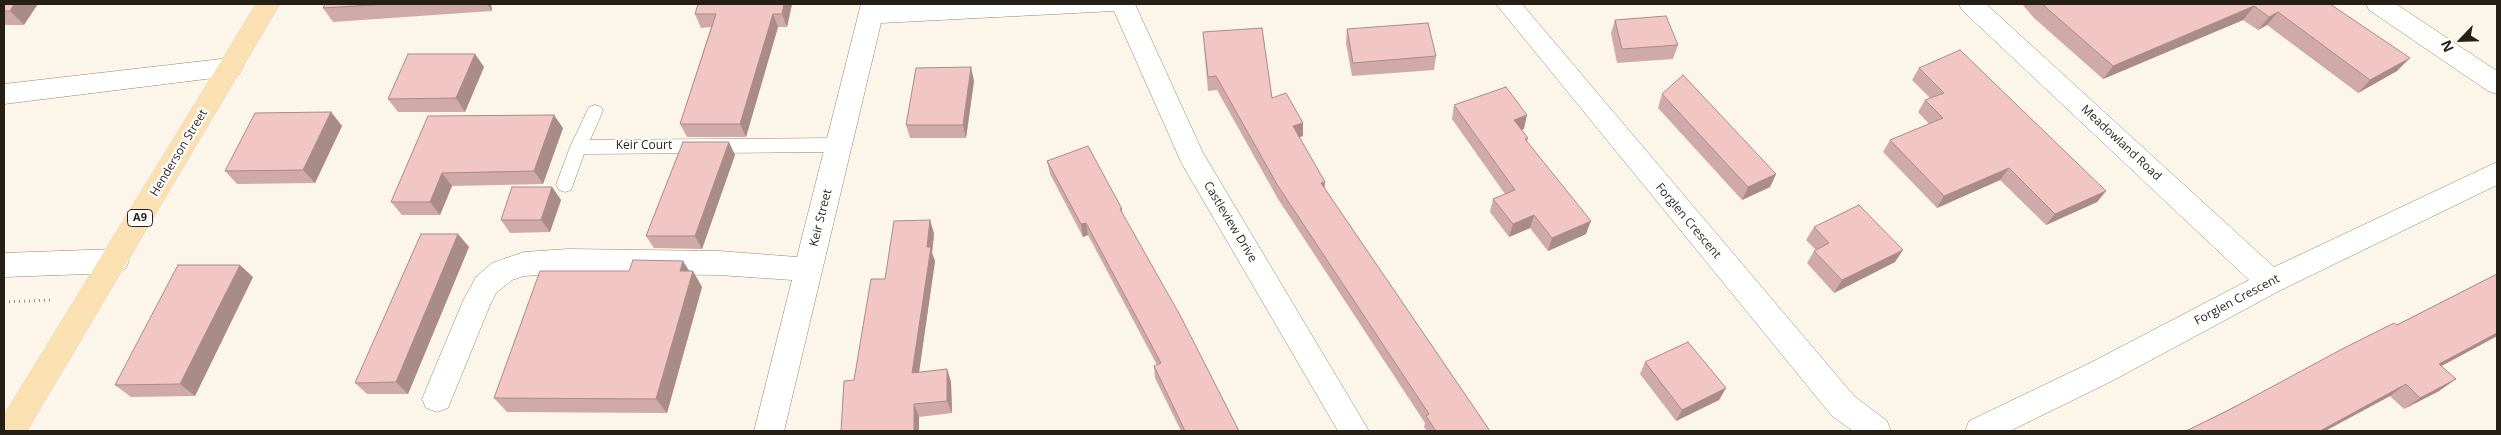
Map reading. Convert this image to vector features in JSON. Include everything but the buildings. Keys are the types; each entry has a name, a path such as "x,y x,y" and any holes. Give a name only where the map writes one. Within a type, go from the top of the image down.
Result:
{"main road":[{"name":"Henderson Street","path":"12,431 268,4"}],"street":[{"path":"871,10 1108,4"},
{"name":"Castleview Drive","path":"1123,4 1191,157 1354,431"},
{"name":"Forglen Crescent","path":"1508,4 1842,406 1876,431"},
{"name":"Meadowland Road","path":"1971,4 2271,282"},
{"path":"2378,4 2497,84"},
{"name":"Keir Street","path":"769,431 840,145 871,10"},
{"path":"4,94 141,76 230,67"},
{"name":"Forglen Crescent","path":"1980,431 2101,372 2271,282 2497,173"},
{"path":"4,265 114,261"},
{"path":"437,399 477,301 486,285 502,271 524,264 568,261 719,263 808,269"}],"lane":[{"path":"565,185 578,147 595,111"},
{"name":"Keir Court","path":"578,147 840,145"}]}
